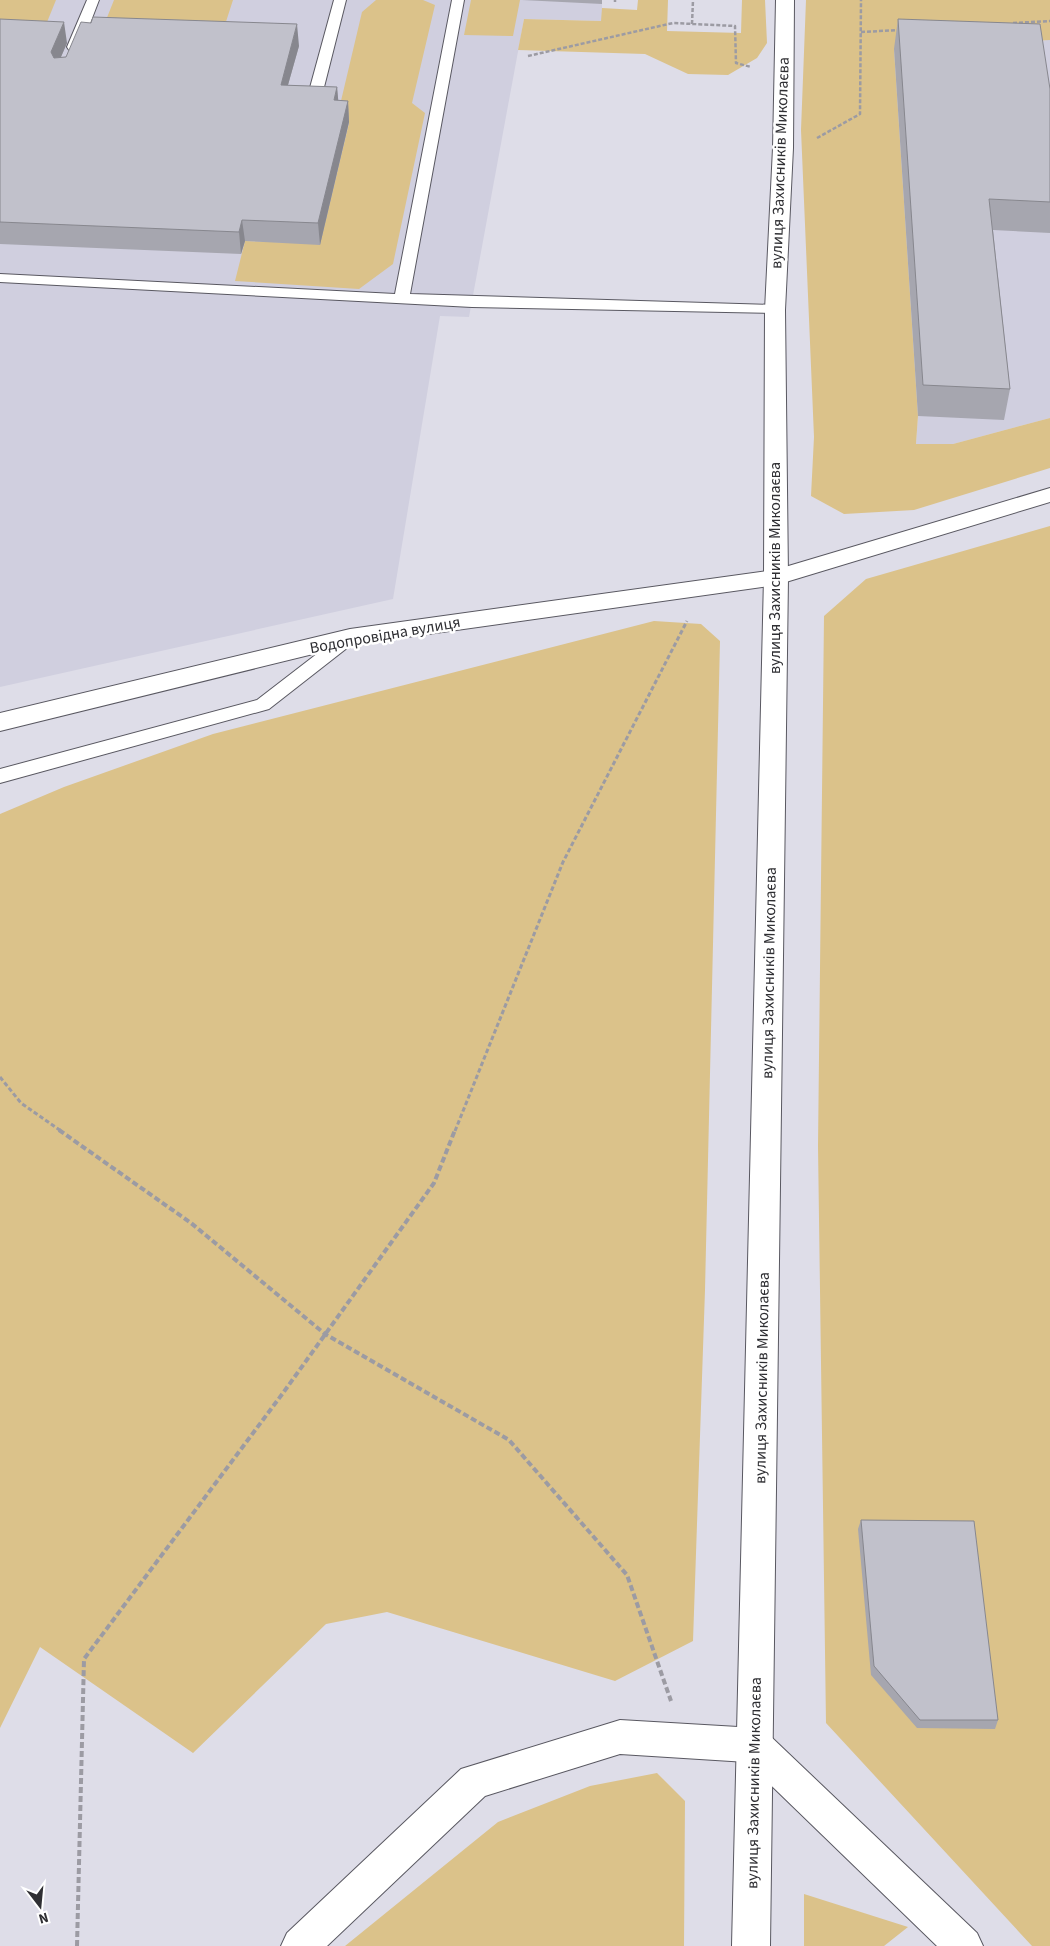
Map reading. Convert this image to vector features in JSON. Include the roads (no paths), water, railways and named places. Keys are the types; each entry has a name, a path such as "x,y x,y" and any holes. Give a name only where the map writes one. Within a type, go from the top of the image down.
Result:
{"street":[{"name":"вулиця Захисників Миколаєва","path":"751,1946 776,577 775,310 783,148 785,0"},
{"name":"Водопровідна вулиця","path":"0,722 350,637 776,577 1050,494"},
{"path":"300,1946 474,1782 620,1737 755,1745 964,1946"}],"lane":[{"path":"70,56 93,0"},
{"path":"315,95 340,0"},
{"path":"402,298 458,0"},
{"path":"0,278 402,298 775,310"},
{"path":"0,776 263,704 350,637"}]}
